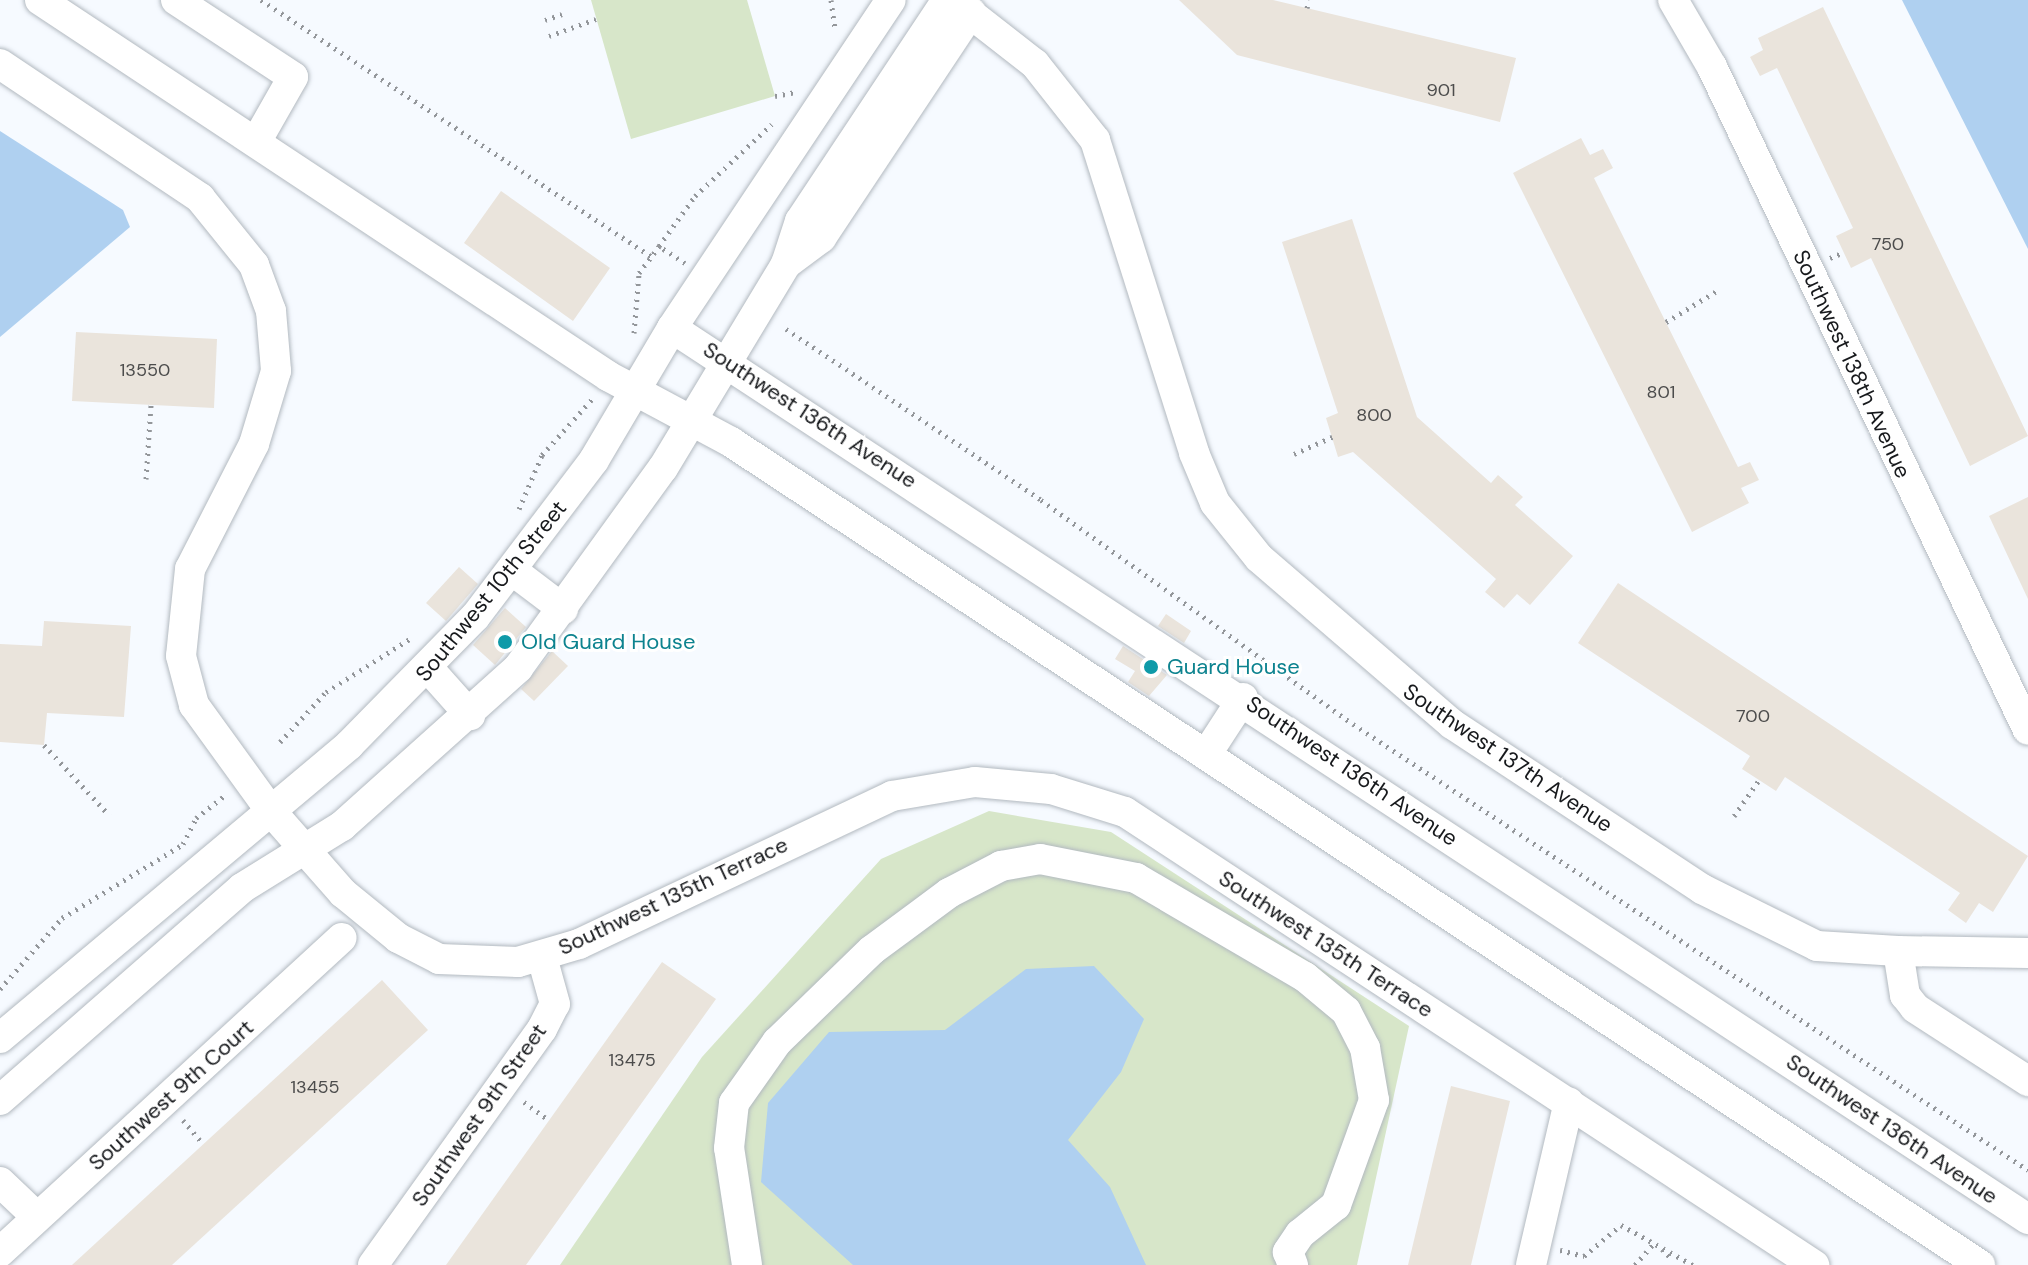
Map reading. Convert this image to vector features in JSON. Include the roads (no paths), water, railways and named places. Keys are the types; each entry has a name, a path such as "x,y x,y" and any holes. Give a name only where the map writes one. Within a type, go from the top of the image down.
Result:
{"street":[{"path":"40,0 410,244 635,388 693,418 1980,1265"},
{"path":"176,0 293,77 256,142"},
{"name":"Southwest 10th Street","path":"0,1038 270,810 429,669 513,571 594,460 789,120 891,0"},
{"name":"Southwest 138th Avenue","path":"1673,0 1712,67 1925,521 2028,730"},
{"path":"0,1100 198,925 304,848 342,826 470,715 563,609 693,418 786,264 800,221 843,157 957,4"},
{"path":"786,264 821,238 957,4"},
{"name":"Southwest 137th Avenue","path":"957,4 1071,100 1095,140 1194,453 1215,503 1259,558 1452,724 1702,889 1817,946 2028,953"},
{"name":"Southwest 135th Terrace","path":"0,64 213,209 265,289 276,341 272,394 254,444 203,532 181,598 180,632 194,705 270,810 365,914 426,953 493,966 542,957 867,804 958,783 1036,786 1125,812 1814,1265"},
{"path":"789,120 843,157"},
{"name":"Southwest 136th Avenue","path":"672,328 1243,698 2028,1219"},
{"path":"513,571 563,609"},
{"path":"429,669 470,715"},
{"path":"1206,755 1243,698"},
{"path":"747,1265 729,1148 734,1103 777,1042 872,950 949,893 1001,866 1040,859 1136,878 1305,977 1346,1011 1365,1048 1374,1100 1336,1205 1300,1234 1288,1252 1293,1265"},
{"name":"Southwest 9th Court","path":"0,1252 342,938"},
{"path":"1898,951 1905,995 1915,1008 2028,1081"},
{"name":"Southwest 9th Street","path":"373,1265 542,1029 555,1004 542,957"},
{"path":"1533,1255 1569,1102"},
{"path":"0,1182 37,1217"}],"water":[{"path":"1902,0 2028,0 2028,249"},
{"path":"0,131 123,210 130,227 0,337"},
{"path":"1094,966 1144,1019 1121,1072 1068,1140 1110,1187 1146,1265 853,1265 761,1182 768,1103 829,1032 945,1030 1026,969"}],"place":[{"name":"Old Guard House","path":"505,642"},
{"name":"Guard House","path":"1151,667"}]}
